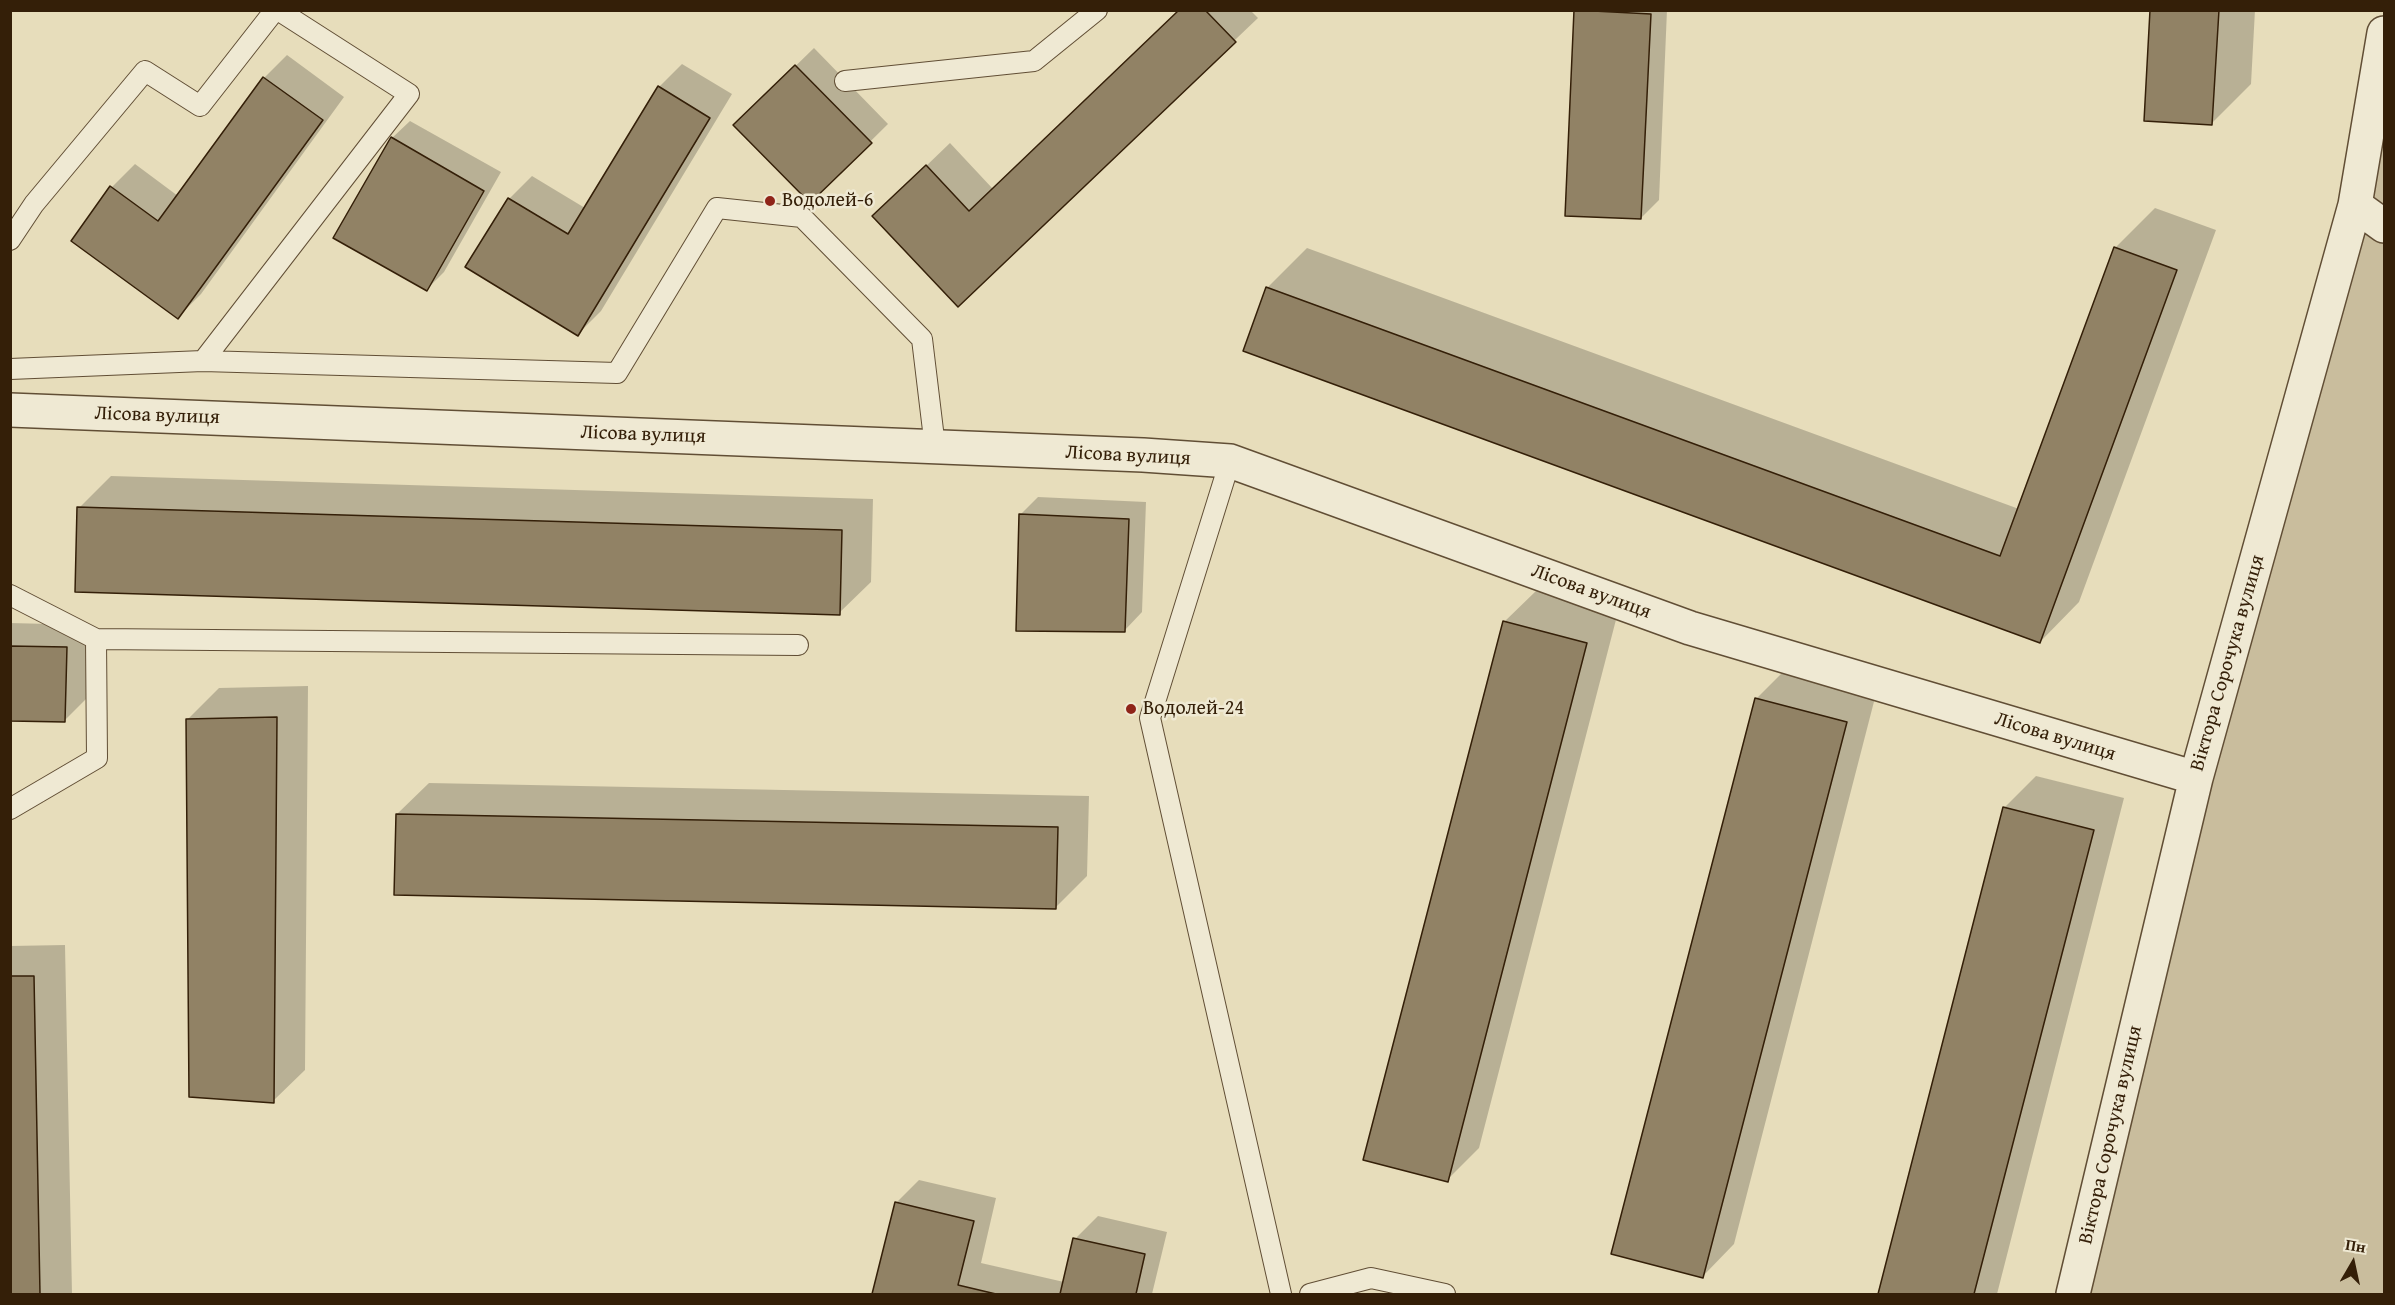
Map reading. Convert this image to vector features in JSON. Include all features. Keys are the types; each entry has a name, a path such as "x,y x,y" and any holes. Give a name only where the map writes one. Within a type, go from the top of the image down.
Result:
{"street":[{"name":"Віктора Сорочука вулиця","path":"2073,1294 2196,778 2355,205 2385,33"},
{"path":"2355,205 2385,226"},
{"name":"Лісова вулиця","path":"10,410 1143,455 1230,461 1690,628 2196,778"}],"lane":[{"path":"10,240 34,204 145,70 200,106 276,10 409,94 203,361"},
{"path":"845,81 1034,61 1097,10"},
{"path":"10,369 203,361 617,372 717,208 802,217 922,339 934,447"},
{"path":"1230,461 1150,718 1281,1294"},
{"path":"10,595 96,639 798,645"},
{"path":"10,809 97,758 96,639"},
{"path":"1310,1294 1371,1278 1445,1294"}],"shaded area":[{"path":"2384,33 2384,1294 2073,1294"}],"building":[{"path":"1179,10 1205,10 1236,42 958,307 872,216 926,165 969,211"},
{"path":"1574,10 1651,14 1641,219 1565,216"},
{"path":"2150,10 2219,10 2212,125 2144,121"},
{"path":"795,65 872,143 810,203 733,125"},
{"path":"263,77 323,120 178,319 71,241 110,186 158,221"},
{"path":"658,86 710,118 578,336 465,267 508,198 568,234"},
{"path":"391,137 484,191 427,291 333,238"},
{"path":"2114,247 2177,270 2040,643 1243,351 1266,287 2000,556"},
{"path":"77,507 842,530 840,615 75,592"},
{"path":"1019,514 1129,519 1125,632 1016,631"},
{"path":"1503,621 1587,643 1448,1182 1363,1160"},
{"path":"10,646 67,647 65,722 10,721"},
{"path":"1755,698 1847,722 1703,1278 1611,1254"},
{"path":"277,717 274,1103 189,1097 186,719"},
{"path":"2003,807 2094,830 1974,1294 1878,1294"},
{"path":"396,814 1058,827 1056,909 394,895"},
{"path":"10,976 34,976 40,1294 10,1294"},
{"path":"895,1202 974,1221 958,1285 996,1294 872,1294"},
{"path":"1073,1238 1145,1254 1136,1294 1060,1294"}],"place":[{"name":"Водолей-6","path":"770,201"},
{"name":"Водолей-24","path":"1131,709"}]}
